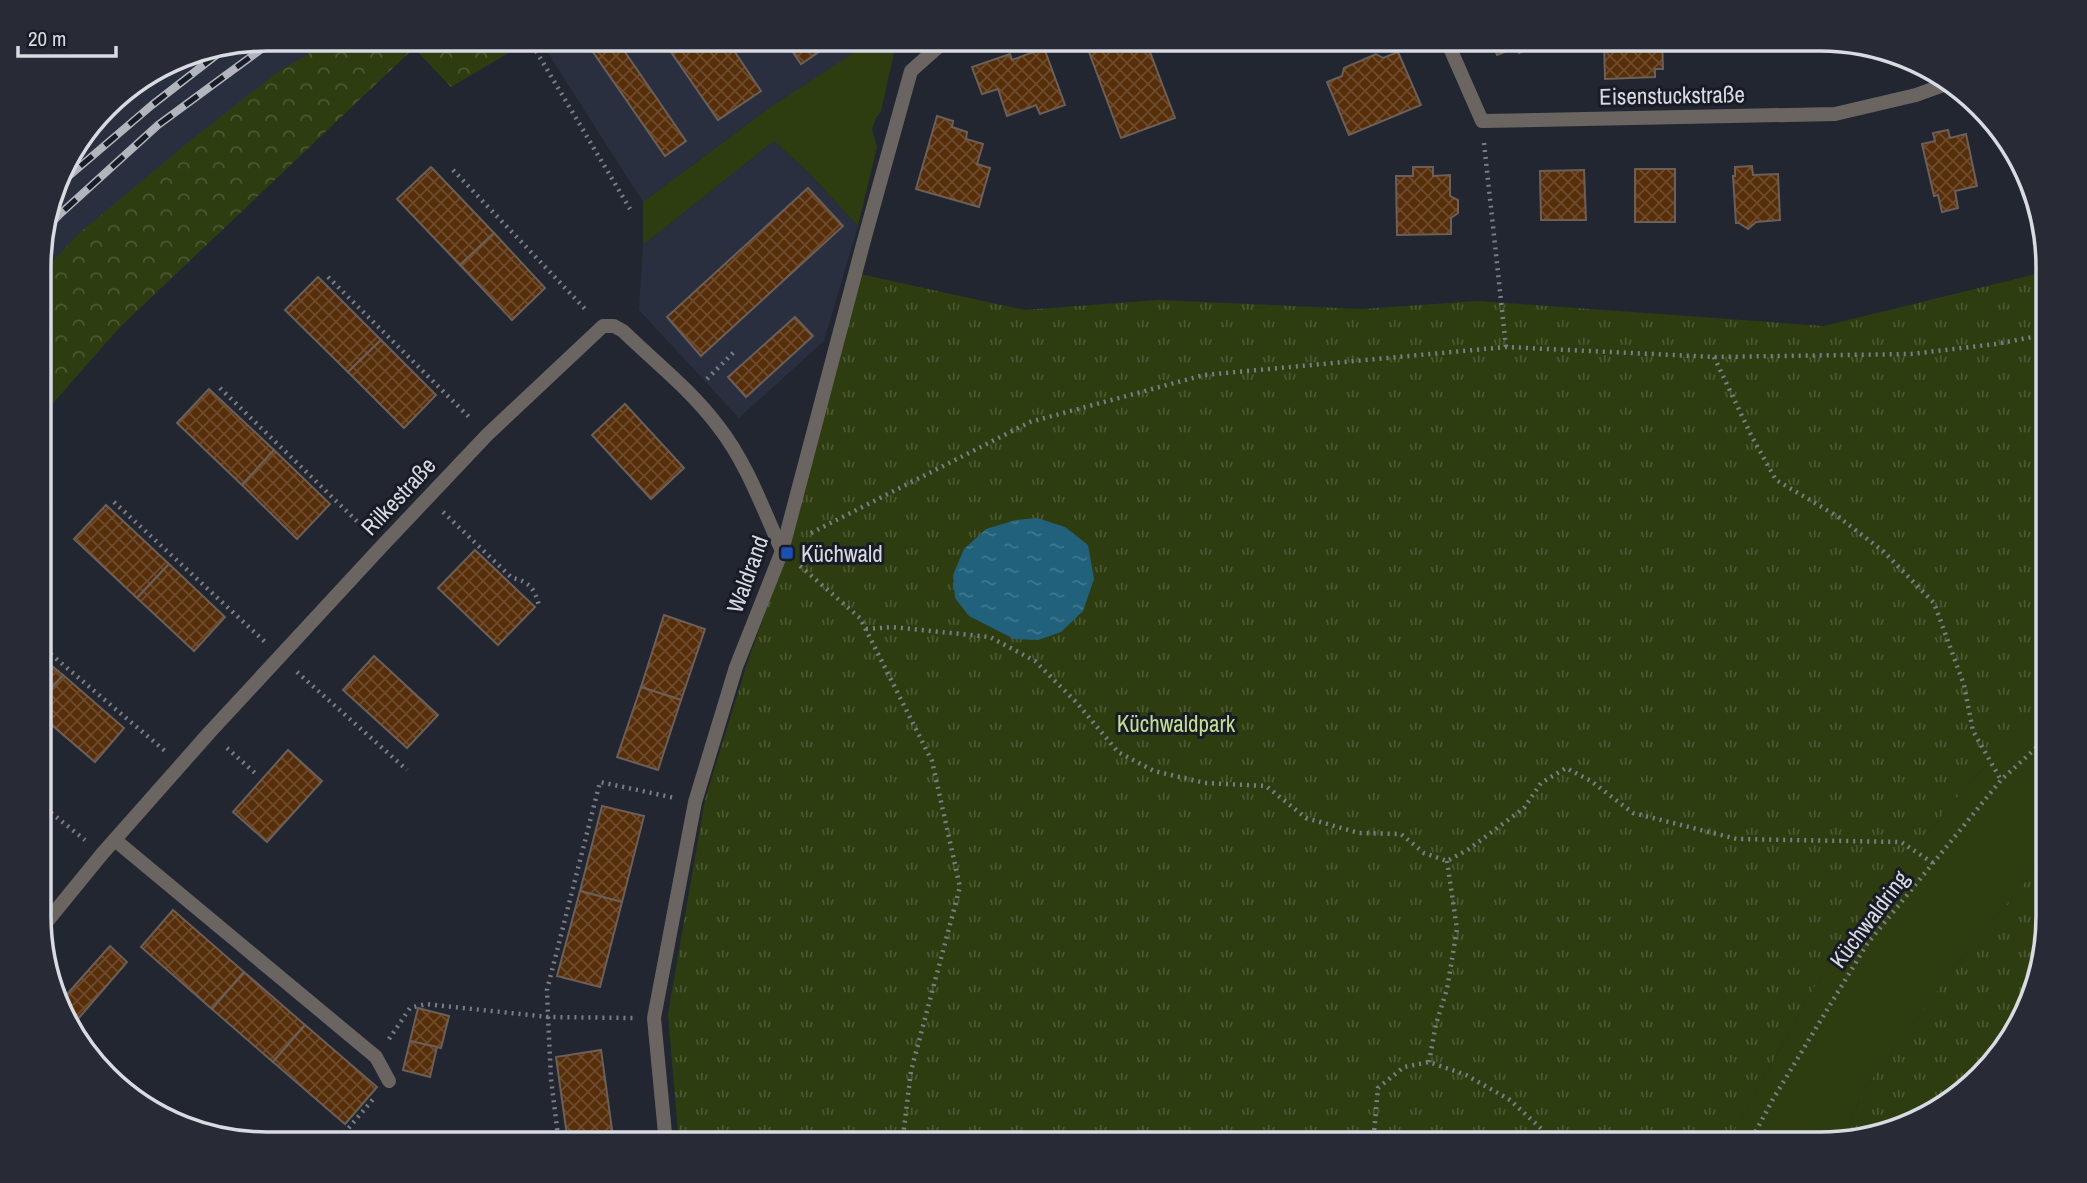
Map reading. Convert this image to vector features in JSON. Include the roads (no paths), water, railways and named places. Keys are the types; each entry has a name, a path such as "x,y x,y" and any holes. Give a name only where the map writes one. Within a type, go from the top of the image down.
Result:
{"street":[{"name":"Waldrand","path":"665,1132 654,1018 695,802 736,667 782,551 911,71 933,51"},
{"name":"Eisenstuckstraße","path":"1452,51 1482,121 1835,114 1916,95 1939,87"},
{"name":"Rilkestraße","path":"51,916 181,764 382,546 487,435 603,326 614,326 623,331 691,395 719,427 741,461 782,551"},
{"path":"115,840 376,1057 389,1081"}],"water":[{"path":"1037,518 1065,527 1088,545 1094,579 1083,611 1061,632 1038,640 1014,639 969,616 955,598 953,575 964,549 986,529 1016,520"}],"railway":[{"path":"57,217 158,125 259,51"},
{"path":"73,172 212,58"}],"place":[{"name":"Küchwald","path":"787,553"}],"park label":[{"name":"Küchwaldpark","path":"1176,723"}]}
